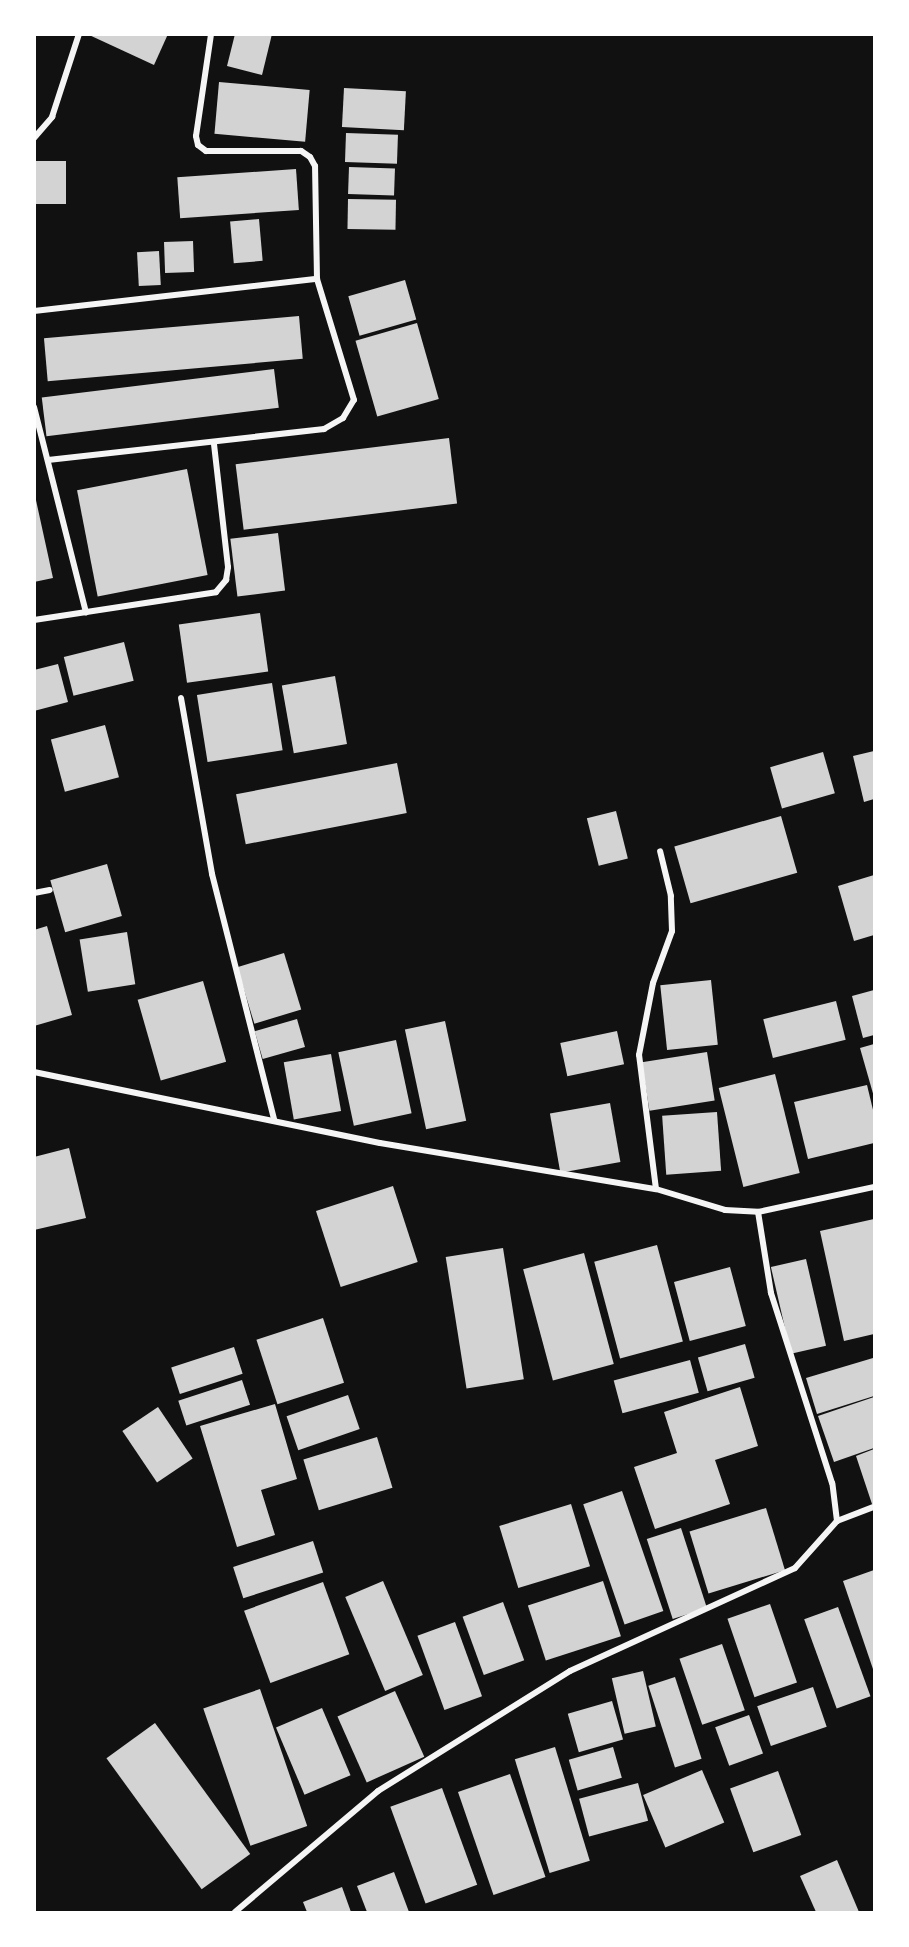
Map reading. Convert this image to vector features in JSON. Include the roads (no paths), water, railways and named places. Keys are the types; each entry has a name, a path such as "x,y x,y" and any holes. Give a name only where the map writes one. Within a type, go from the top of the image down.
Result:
{"street":[{"path":"34,138 52,117 79,34"},
{"path":"48,460 214,444 324,429 343,418 354,400 317,279 315,166 310,157 302,151 206,151 198,145 196,136 211,34"},
{"path":"34,311 317,279"},
{"path":"34,407 86,613"},
{"path":"34,620 216,592 226,580 228,567 214,444"},
{"path":"182,698 212,874 274,1119"},
{"path":"656,1190 639,1055 653,983 672,931 671,896 660,852"},
{"path":"34,893 50,890"},
{"path":"34,1072 274,1119 380,1143 656,1190 724,1210 758,1212 874,1187"},
{"path":"758,1212 771,1293 832,1484 837,1521"},
{"path":"235,1912 378,1791 570,1671 795,1568 837,1521 874,1507"}]}
